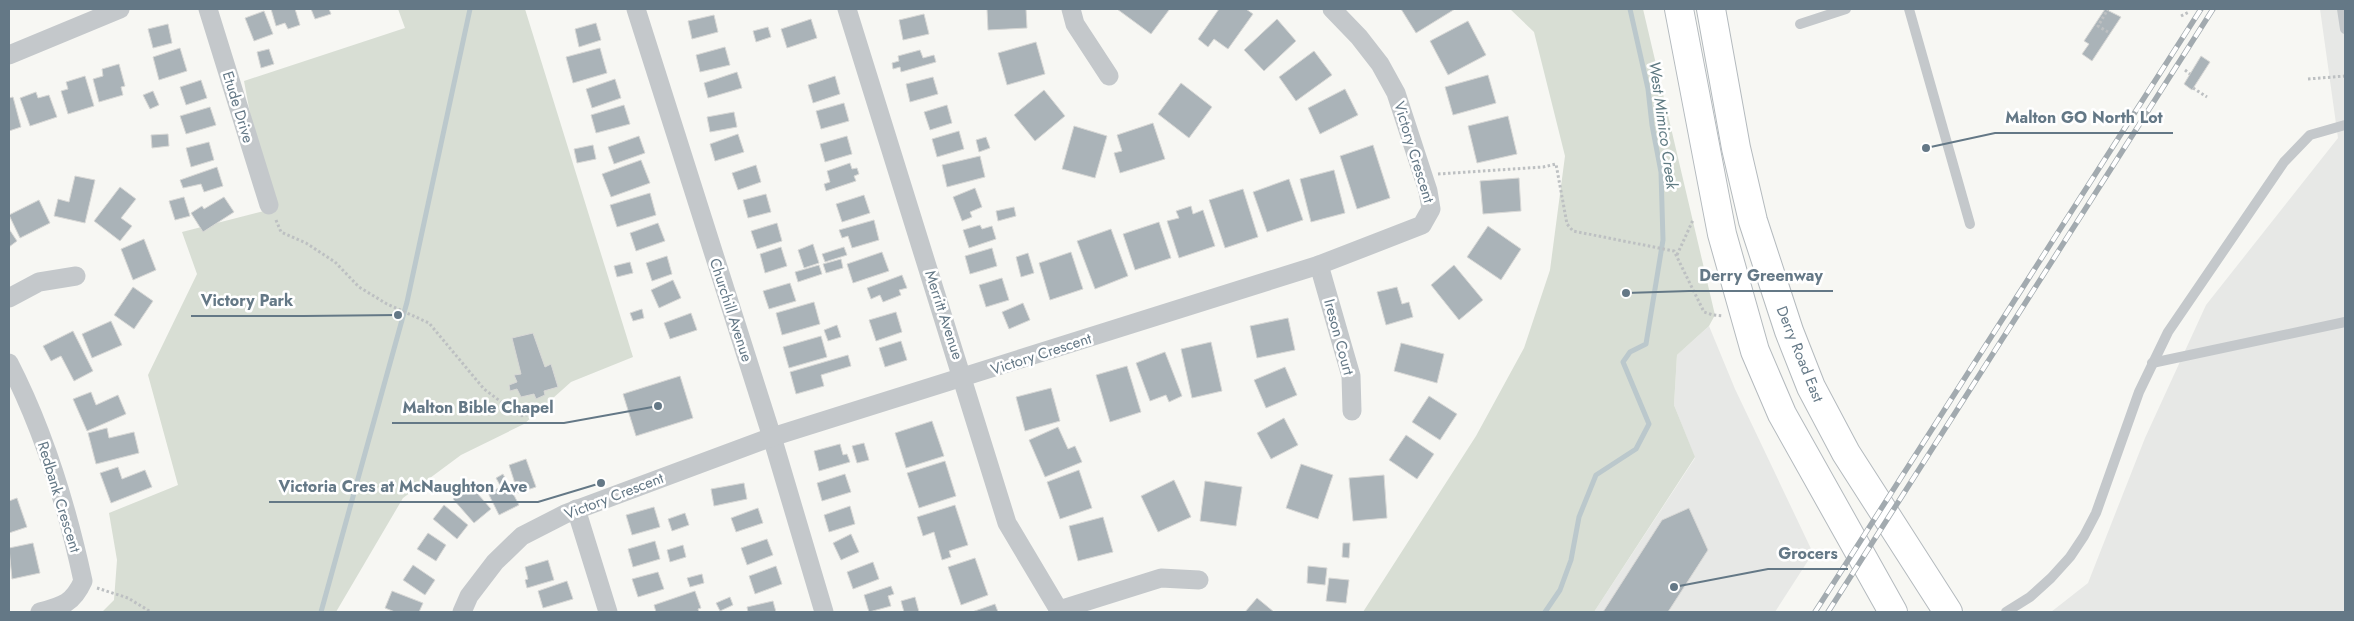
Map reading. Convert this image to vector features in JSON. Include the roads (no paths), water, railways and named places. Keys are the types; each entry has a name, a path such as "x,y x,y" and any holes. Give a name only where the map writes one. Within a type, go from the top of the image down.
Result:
{"main road":[{"path":"1679,9 1711,181 1744,317 1755,351 1782,414 1893,612"},
{"name":"Derry Road East","path":"1710,9 1721,57 1736,148 1753,221 1804,371 1846,453 1948,612"}],"street":[{"path":"9,55 120,9"},
{"name":"Etude Drive","path":"208,9 269,205"},
{"name":"Churchill Avenue","path":"636,9 772,437 824,612"},
{"name":"Merritt Avenue","path":"847,9 1008,522 1059,611"},
{"path":"1071,9 1075,24 1109,76"},
{"name":"Victory Crescent","path":"462,612 469,596 495,562 522,536 576,509 772,437 1319,265 1422,225 1431,209 1396,93 1380,64 1359,37 1332,9"},
{"name":"Ireson Court","path":"1319,265 1351,376 1352,410"},
{"path":"9,298 39,282 76,276"},
{"name":"Redbank Crescent","path":"9,363 22,389 52,468 83,581 77,594 63,606 40,612"},
{"path":"576,509 608,612"},
{"path":"1059,611 1161,578 1199,580"}],"lane":[{"path":"1800,24 1846,9"},
{"path":"1909,9 1970,224"},
{"path":"2342,9 2345,29"},
{"path":"2006,612 2030,597 2051,578 2070,558 2084,536 2096,513 2152,364 2168,332 2284,162 2310,135 2345,125"},
{"path":"2152,364 2345,322"}],"waterway":[{"path":"321,612 407,302 470,9"},
{"name":"West Mimico Creek","path":"1545,612 1560,590 1571,560 1579,517 1596,475 1636,449 1649,424 1623,362 1630,352 1646,344 1663,240 1661,172 1652,125 1648,89 1630,9"}],"railway":[{"path":"1815,612 2201,9"},
{"path":"1828,612 2213,9"}],"place":[{"name":"Malton GO North Lot","path":"1926,148"},
{"name":"Derry Greenway","path":"1626,293"},
{"name":"Victory Park","path":"398,315"},
{"name":"Malton Bible Chapel","path":"658,406"},
{"name":"Victoria Cres at McNaughton Ave","path":"601,483"},
{"name":"Grocers","path":"1674,587"}]}
